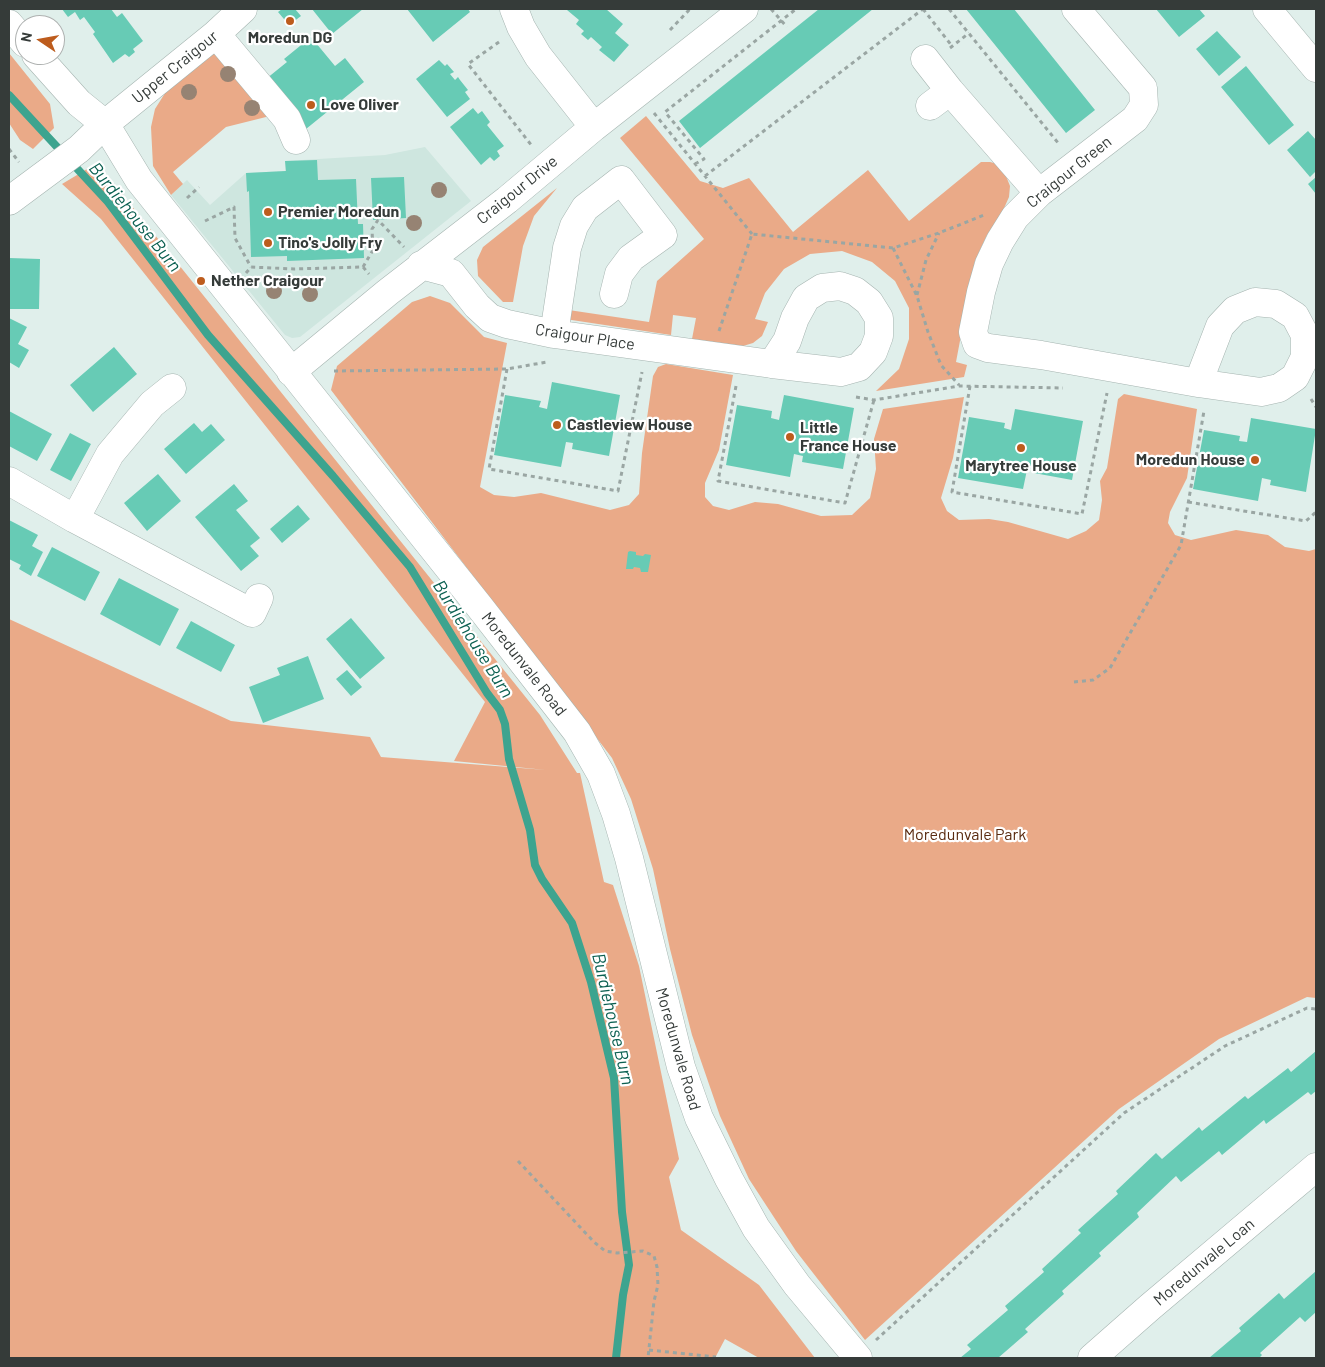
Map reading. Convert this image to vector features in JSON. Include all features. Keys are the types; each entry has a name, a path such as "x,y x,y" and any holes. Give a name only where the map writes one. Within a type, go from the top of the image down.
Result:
{"street":[{"name":"Upper Craigour","path":"105,124 216,34 243,9"},
{"name":"Craigour Drive","path":"291,372 421,265 507,200 594,127 744,9"},
{"name":"Craigour Green","path":"1076,9 1143,88 1144,104 1135,119 1039,193 1015,217 1000,241 989,264 973,332 977,344 988,348 1041,355 1205,384"},
{"path":"1267,9 1316,68"},
{"path":"518,18 538,56 594,127"},
{"path":"216,34 287,119 296,140"},
{"path":"925,59 940,98 1039,193"},
{"name":"Moredunvale Road","path":"45,65 79,103 105,124 139,180 479,606 577,732 601,774 616,814 629,858 681,1067 699,1118 756,1228 797,1286 857,1358"},
{"path":"9,201 78,149 105,124"},
{"path":"554,334 567,248 574,226 585,208 621,180 663,235 631,258 619,274 614,294"},
{"name":"Craigour Place","path":"421,265 451,273 476,306 490,318 507,324 554,334 772,364"},
{"path":"75,519 110,454 152,404 172,387"},
{"path":"9,481 75,519 252,613 259,598"},
{"name":"Moredunvale Loan","path":"1092,1358 1150,1306 1316,1167"}],"path":[{"path":"771,9 787,27"},
{"path":"695,164 704,159 665,112 796,9"},
{"path":"705,176 923,9 952,46"},
{"path":"949,9 1059,145"},
{"path":"518,18 468,64 548,166"},
{"path":"637,93 752,234 893,248 939,233 984,215"},
{"path":"184,237 204,222 234,207 235,238 251,267"},
{"path":"363,267 373,250 372,229 378,220 421,265"},
{"path":"917,296 926,260 939,233"},
{"path":"710,355 752,234"},
{"path":"893,248 917,296 941,365 959,386"},
{"path":"228,290 251,267 294,270 363,267 388,292"},
{"path":"507,369 489,469 618,491 643,369"},
{"path":"736,383 718,481 845,503 874,400"},
{"path":"1074,682 1093,680 1110,668 1181,544 1206,401 1205,384"},
{"path":"970,386 952,492 1082,514 1108,389"},
{"path":"1188,502 1306,521 1316,512"},
{"path":"857,1358 1124,1113 1225,1046 1307,1008 1316,1009"},
{"path":"518,1161 594,1242 605,1251 617,1253 643,1251 654,1256 658,1285 654,1301 648,1358"},
{"path":"649,1350 716,1357"}],"shaded area":[{"path":"425,147 471,201 300,337 292,338 285,335 171,195 187,180 210,205 246,173 285,171 285,161 385,155"}],"green space":[{"path":"217,46 274,115 226,127 173,172 183,184 171,195 153,166 151,127 155,109 167,90"},
{"path":"9,53 15,60 15,65 19,65 50,104 54,128 33,149 20,140 9,123"},
{"path":"646,116 700,181 723,188 749,178 793,232 868,170 909,221 981,162 998,164 1004,171 1010,186 1009,197 1001,215 987,235 975,261 956,362 967,365 964,377 876,391 899,369 909,339 909,308 895,281 872,262 842,251 810,254 784,269 765,293 755,319 768,322 762,336 753,343 743,346 692,339 696,318 673,315 671,335 565,319 562,309 649,322 657,281 704,239 620,138"},
{"path":"87,169 114,184 540,715 577,773 580,773 604,882 613,885 639,966 679,1159 669,1177 681,1230 759,1285 815,1358 759,1358 725,1339 715,1358 9,1358 9,619 231,721 370,737 381,757 546,770 454,761 485,702 101,219 62,184"},
{"path":"557,188 534,216 523,246 513,302 503,302 478,276 477,260 483,247"},
{"name":"Moredunvale Park","path":"430,296 450,303 484,337 507,343 480,487 494,495 514,497 541,493 610,510 629,505 639,494 642,453 653,376 658,367 666,364 733,375 719,450 705,483 705,497 713,506 729,510 755,502 778,504 821,516 852,515 870,498 876,469 874,439 883,409 964,397 953,458 941,498 947,511 959,520 989,519 1008,522 1068,539 1086,531 1099,520 1102,500 1100,481 1107,468 1118,399 1124,394 1197,409 1187,478 1170,512 1168,523 1175,535 1191,540 1236,530 1268,535 1285,547 1309,551 1316,549 1316,998 1307,997 1219,1039 1119,1109 865,1340 796,1251 749,1179 720,1116 692,1035 670,949 653,869 631,799 612,758 331,390 337,366 412,302"}],"building":[{"path":"62,9 111,9 117,17 122,13 143,41 133,49 135,52 129,57 125,54 113,63 84,17 80,20 75,12 68,17"},
{"name":"Moredun DG","path":"282,9 295,9 301,16 289,25 278,12"},
{"path":"312,9 363,9 332,34"},
{"path":"407,9 468,9 470,12 433,42"},
{"path":"568,9 606,9 623,24 615,33 629,45 614,62 599,50 602,47 591,37 588,40 581,34 584,31 576,24 579,20"},
{"path":"819,9 873,9 700,148 679,121"},
{"path":"966,9 1014,9 1095,110 1066,133"},
{"path":"1156,9 1199,9 1205,16 1179,37"},
{"path":"1217,31 1241,57 1219,76 1196,49"},
{"name":"Love Oliver","path":"311,37 335,66 345,58 364,82 306,129 266,79 287,62 284,59"},
{"path":"439,60 445,66 447,64 454,72 450,74 455,80 458,77 468,90 465,92 470,99 447,117 416,79"},
{"path":"1246,66 1294,125 1269,145 1221,87"},
{"path":"473,108 478,114 482,111 490,122 487,125 504,146 497,151 500,156 494,161 490,157 481,165 450,127"},
{"path":"1308,131 1316,140 1316,171 1310,177 1287,150"},
{"path":"317,160 318,180 356,179 358,224 363,224 364,258 287,261 287,256 251,257 249,191 247,192 246,173 286,171 285,161"},
{"path":"404,177 406,218 373,220 371,178"},
{"path":"1316,177 1316,194 1308,184"},
{"path":"9,258 40,259 39,309 9,309"},
{"path":"9,318 27,327 18,344 29,350 19,368 9,362"},
{"path":"114,347 137,374 93,412 70,385"},
{"name":"Castleview House","path":"552,382 620,395 609,456 572,449 573,443 566,442 561,467 494,455 505,395 541,401 539,407 547,409"},
{"name":"Little France House","path":"784,395 854,408 843,469 802,462 803,456 794,454 790,477 726,465 737,405 772,411 771,418 779,420"},
{"name":"Marytree House","path":"1015,409 1083,421 1072,480 1034,473 1035,467 1028,465 1023,489 958,478 969,417 1005,423 1004,428 1011,430"},
{"path":"9,411 52,434 37,461 9,446"},
{"name":"Moredun House","path":"1251,418 1316,429 1306,492 1270,485 1271,480 1262,478 1258,501 1193,489 1204,430 1240,436 1239,441 1247,442"},
{"path":"194,423 202,432 211,424 225,440 186,474 164,449"},
{"path":"70,433 91,444 71,481 50,470"},
{"path":"158,474 181,501 147,531 124,503"},
{"path":"234,484 248,501 236,510 260,538 250,546 259,556 241,571 195,517"},
{"path":"298,505 310,519 282,543 270,529"},
{"path":"9,520 38,535 32,546 43,552 31,576 19,569 21,565 9,559"},
{"path":"52,547 100,572 85,601 37,576"},
{"path":"628,552 636,552 636,555 651,555 648,572 641,572 640,568 634,567 633,569 626,569"},
{"path":"119,578 179,609 160,646 100,614"},
{"path":"351,618 385,658 360,679 326,639"},
{"path":"191,621 235,645 221,672 176,648"},
{"path":"308,656 324,699 263,723 249,687 280,675 277,668"},
{"path":"347,670 362,687 351,696 336,679"},
{"path":"1316,1051 1316,1091 1311,1095 1308,1092 1266,1124 1264,1120 1222,1155 1219,1151 1181,1182 1176,1176 1137,1213 1139,1217 1099,1253 1101,1256 1062,1291 1064,1294 1025,1329 1028,1332 998,1358 960,1358 971,1349 967,1345 1008,1310 1005,1306 1044,1272 1042,1269 1081,1233 1078,1230 1118,1194 1116,1191 1156,1153 1162,1159 1199,1127 1202,1131 1245,1096 1248,1099 1288,1068 1291,1072"},
{"path":"1316,1271 1316,1312 1305,1322 1300,1317 1260,1353 1262,1355 1259,1358 1209,1358 1241,1331 1239,1328 1279,1293 1284,1299"}],"waterway":[{"name":"Burdiehouse Burn","path":"9,95 108,202 208,335 333,476 410,567 487,693 500,710 505,724 509,759 530,830 535,865 542,879 572,923 591,982 614,1078 622,1212 629,1265 623,1295 616,1358"}],"place":[{"name":"Moredun DG","path":"290,21"},
{"name":"Love Oliver","path":"311,105"},
{"name":"Premier Moredun","path":"268,212"},
{"name":"Tino's Jolly Fry","path":"268,243"},
{"name":"Nether Craigour","path":"201,281"},
{"name":"Castleview House","path":"557,425"},
{"name":"Little France House","path":"790,437"},
{"name":"Marytree House","path":"1021,448"},
{"name":"Moredun House","path":"1255,460"}]}
